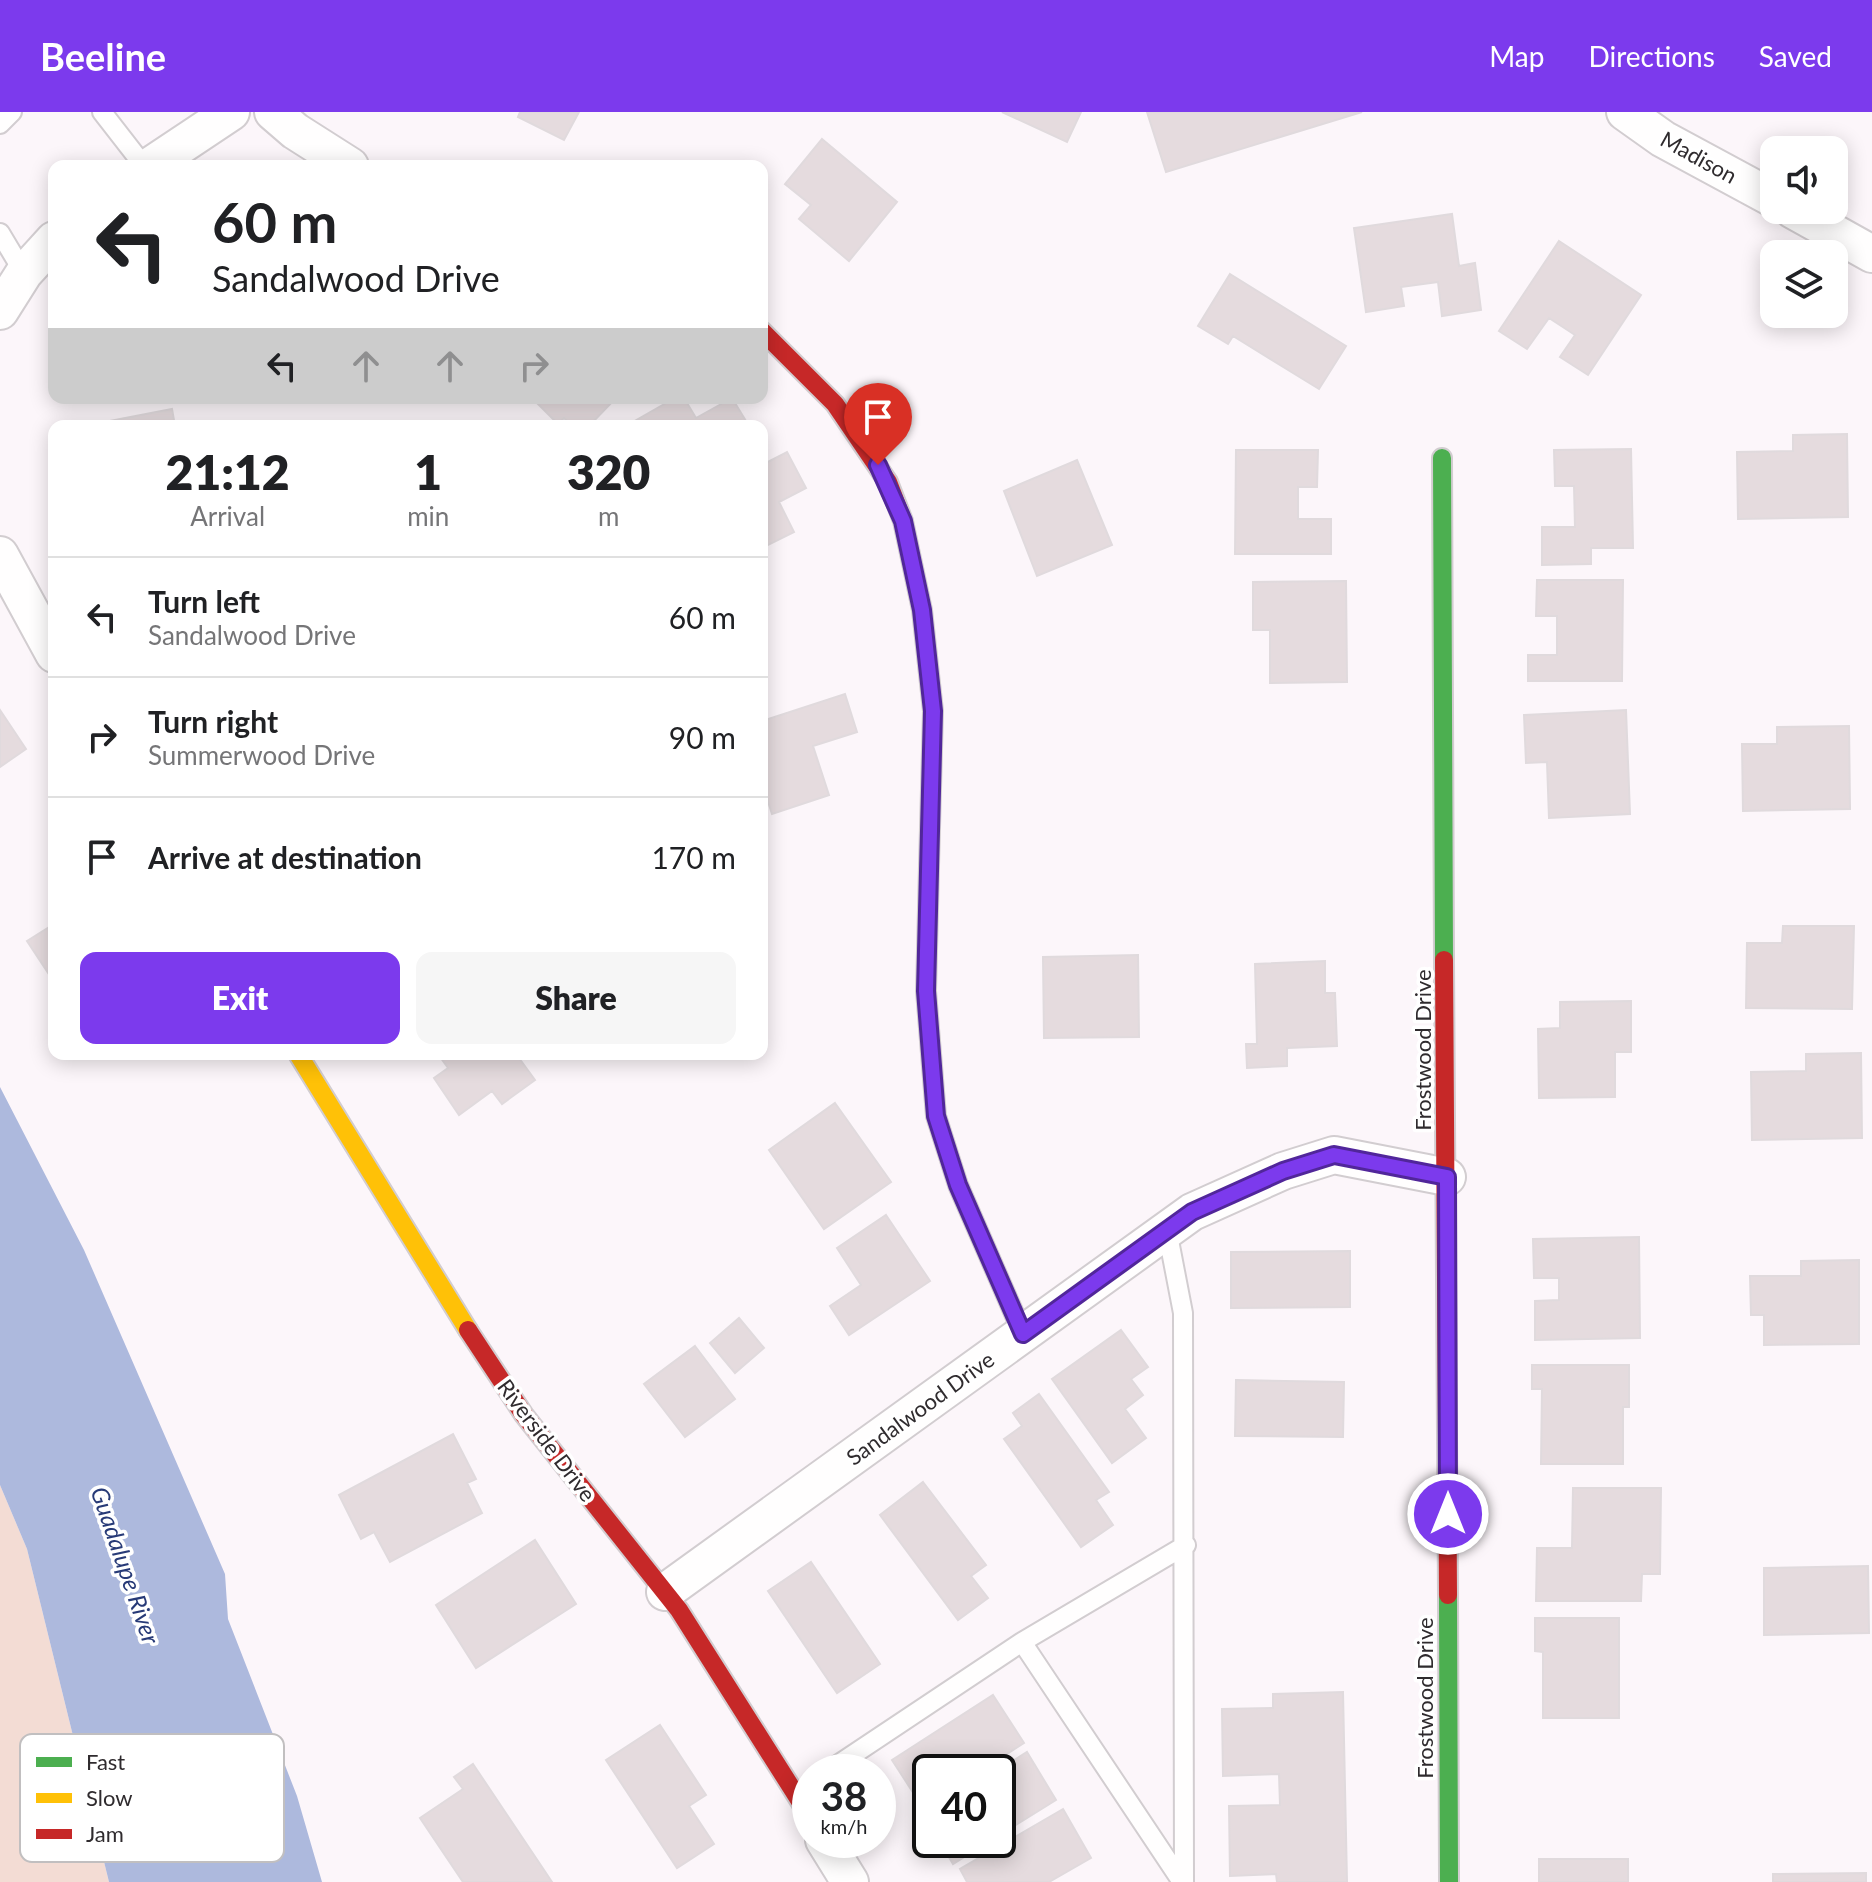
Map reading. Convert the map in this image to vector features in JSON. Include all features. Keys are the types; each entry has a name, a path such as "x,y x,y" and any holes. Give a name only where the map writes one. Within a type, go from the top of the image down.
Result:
{"street":[{"path":"156,160 231,112"},
{"path":"273,112 295,131 341,160"},
{"name":"Madison","path":"1625,112 1663,139 1760,191"},
{"path":"1818,224 1872,254"},
{"path":"0,311 24,273 48,247"},
{"path":"768,337 835,404 888,482 903,521 922,610 933,711 926,991 936,1116 958,1185 1023,1334"},
{"name":"Frostwood Drive","path":"1442,458 1449,1882"},
{"path":"0,555 48,643"},
{"name":"Riverside Drive","path":"302,1060 459,1317 524,1415 665,1592 792,1772"},
{"name":"Sandalwood Drive","path":"665,1592 1192,1212 1239,1189 1334,1155 1447,1177"},
{"path":"835,1858 850,1882"}],"lane":[{"path":"0,124 12,112"},
{"path":"102,112 142,160"},
{"path":"0,233 24,273"},
{"path":"1167,1230 1183,1313 1186,1545 1183,1882"},
{"path":"854,1754 1022,1642 1186,1545"},
{"path":"1022,1642 1183,1882"}],"shaded area":[{"path":"0,1485 27,1549 73,1734 20,1734 20,1862 104,1862 109,1882 0,1882"}],"water":[{"name":"Guadalupe River","path":"0,1087 84,1250 225,1574 228,1619 273,1734 73,1734 27,1549 0,1485"},
{"path":"284,1763 322,1882 109,1882 104,1862 284,1862"}],"building":[{"path":"520,112 579,112 564,140 518,117"},
{"path":"1002,112 1081,112 1067,142"},
{"path":"1147,112 1362,112 1166,172"},
{"path":"822,139 897,202 849,261 799,219 811,205 785,184"},
{"path":"1452,214 1459,266 1475,263 1481,310 1442,316 1438,282 1401,287 1404,306 1366,312 1354,228"},
{"path":"1559,241 1641,295 1588,375 1560,357 1575,335 1549,318 1527,349 1499,331"},
{"path":"1230,274 1346,346 1319,389 1233,336 1228,344 1198,326"},
{"path":"538,404 610,404 595,420 554,420"},
{"path":"664,404 688,404 696,418 721,404 736,404 745,420 636,420"},
{"path":"172,409 174,420 115,420"},
{"path":"1847,434 1848,517 1738,519 1737,452 1793,451 1793,435"},
{"path":"1631,449 1633,548 1591,548 1591,564 1542,565 1542,527 1575,527 1574,486 1555,486 1554,450"},
{"path":"1236,450 1318,450 1317,487 1298,487 1298,519 1331,519 1331,554 1235,554"},
{"path":"787,452 806,488 779,502 794,532 768,545 768,462"},
{"path":"1077,460 1112,545 1037,576 1004,491"},
{"path":"1537,580 1623,580 1622,681 1528,681 1528,655 1557,655 1557,616 1536,616"},
{"path":"1346,581 1347,682 1270,683 1270,630 1253,630 1253,582"},
{"path":"845,694 857,732 813,746 829,795 772,814 768,802 768,719"},
{"path":"0,710 26,749 0,767"},
{"path":"1626,710 1630,814 1549,818 1547,762 1526,763 1524,715"},
{"path":"1849,726 1850,809 1743,811 1742,744 1777,744 1777,727"},
{"path":"1783,926 1854,926 1852,1009 1746,1008 1747,943 1782,943"},
{"path":"48,928 48,973 27,941"},
{"path":"1138,955 1139,1037 1044,1038 1043,957"},
{"path":"1325,961 1325,993 1335,993 1337,1046 1287,1048 1287,1066 1247,1068 1246,1044 1257,1044 1255,964"},
{"path":"1631,1001 1631,1052 1615,1052 1615,1097 1539,1098 1538,1029 1560,1028 1560,1002"},
{"path":"1861,1053 1862,1138 1752,1140 1751,1072 1806,1071 1806,1054"},
{"path":"442,1060 520,1060 535,1080 502,1104 492,1091 459,1115 434,1078 448,1068"},
{"path":"835,1103 891,1182 824,1229 769,1150"},
{"path":"886,1215 930,1281 849,1335 830,1306 861,1285 837,1248"},
{"path":"1639,1237 1640,1338 1535,1340 1535,1301 1559,1300 1559,1278 1534,1278 1533,1239"},
{"path":"1350,1251 1350,1307 1231,1308 1231,1252"},
{"path":"1859,1260 1859,1344 1764,1345 1764,1315 1751,1315 1750,1276 1801,1276 1801,1261"},
{"path":"739,1318 764,1348 735,1373 710,1343"},
{"path":"1121,1330 1148,1367 1131,1379 1143,1395 1125,1409 1146,1438 1112,1463 1052,1379"},
{"path":"695,1346 735,1399 685,1437 644,1384"},
{"path":"1532,1365 1629,1365 1629,1407 1623,1407 1623,1464 1541,1464 1542,1389 1532,1389"},
{"path":"1236,1380 1344,1382 1343,1437 1235,1436"},
{"path":"1039,1394 1109,1492 1096,1500 1113,1525 1081,1547 1004,1439 1022,1426 1013,1413"},
{"path":"453,1434 476,1479 467,1483 482,1513 390,1562 374,1532 361,1539 339,1495"},
{"path":"923,1482 986,1565 971,1576 988,1598 958,1620 880,1515"},
{"path":"1573,1488 1661,1488 1660,1574 1642,1574 1641,1601 1536,1601 1537,1548 1572,1548"},
{"path":"535,1540 576,1604 476,1668 436,1605"},
{"path":"811,1562 880,1664 837,1693 768,1591"},
{"path":"1868,1566 1869,1633 1764,1635 1764,1568"},
{"path":"1535,1618 1619,1618 1619,1718 1543,1718 1543,1652 1535,1651"},
{"path":"1343,1692 1347,1882 1277,1882 1276,1874 1230,1876 1229,1806 1280,1805 1279,1774 1223,1776 1222,1709 1273,1708 1273,1694"},
{"path":"993,1695 1024,1743 1007,1754 912,1754 912,1791 896,1766 896,1757"},
{"path":"660,1725 706,1795 689,1806 714,1844 677,1868 606,1760"},
{"path":"1027,1752 1056,1800 1016,1825 1016,1759"},
{"path":"473,1764 552,1882 463,1882 420,1818 463,1789 454,1777"},
{"path":"1063,1809 1091,1858 1049,1882 967,1882 960,1869 979,1858 1016,1858 1016,1836"},
{"path":"1539,1859 1628,1859 1628,1882 1539,1882"},
{"path":"1866,1873 1866,1882 1773,1882 1773,1874"}],"traffic: fast":[{"path":"1442,458 1444,960"},
{"path":"1448,1595 1449,1882"}],"traffic: slow":[{"path":"929,866 926,991 936,1116 958,1185 1023,1334"},
{"path":"302,1060 468,1330"}],"traffic: jam":[{"path":"768,337 835,404 888,482 903,521 922,610 933,711 929,866"},
{"path":"1444,960 1448,1595"},
{"path":"468,1330 524,1415 679,1610 792,1789"}],"route":[{"path":"878,465 903,521 922,610 933,711 926,991 936,1116 958,1185 1023,1334 1192,1212 1283,1171 1334,1155 1447,1177 1448,1514"}]}
